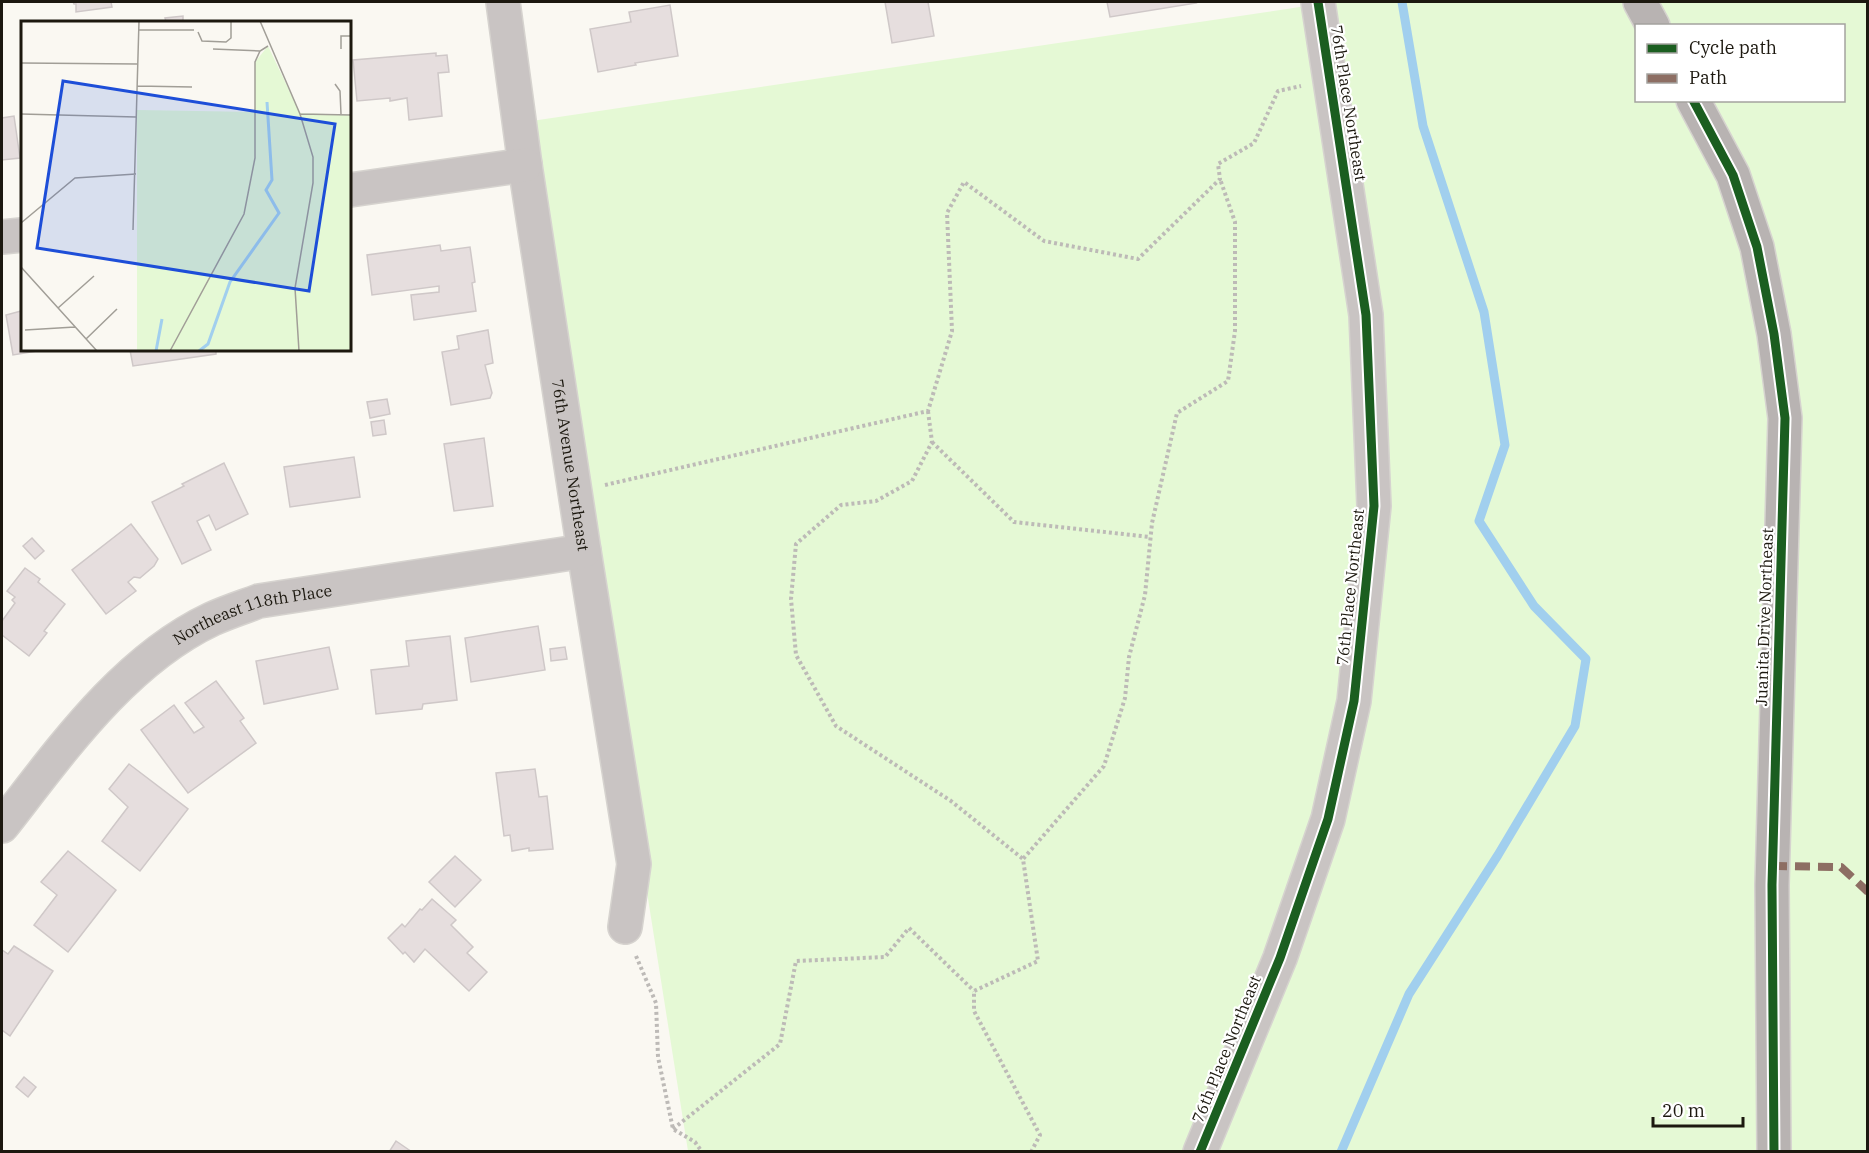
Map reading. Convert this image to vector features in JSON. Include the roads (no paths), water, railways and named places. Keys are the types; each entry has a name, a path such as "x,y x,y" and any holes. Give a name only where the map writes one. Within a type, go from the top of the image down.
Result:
{"main road":[{"path":"1640,2 1652,24"},
{"name":"Juanita Drive Northeast","path":"1694,102 1734,175 1757,247 1774,334 1785,418 1772,885 1774,1152"}],"street":[{"name":"76th Avenue Northeast","path":"503,2 525,165 634,864 625,927"},
{"name":"76th Place Northeast","path":"1200,1152 1280,958 1328,819 1354,701 1374,506 1366,315 1318,2"},
{"path":"351,190 525,165"},
{"path":"2,237 21,235"},
{"name":"Northeast 118th Place","path":"2,826 81,725 138,668 211,620 259,601 584,551"}],"waterway":[{"path":"1341,1152 1409,994 1498,855 1575,726 1586,659 1534,606 1479,521 1505,445 1484,312 1423,126 1402,2"}]}
